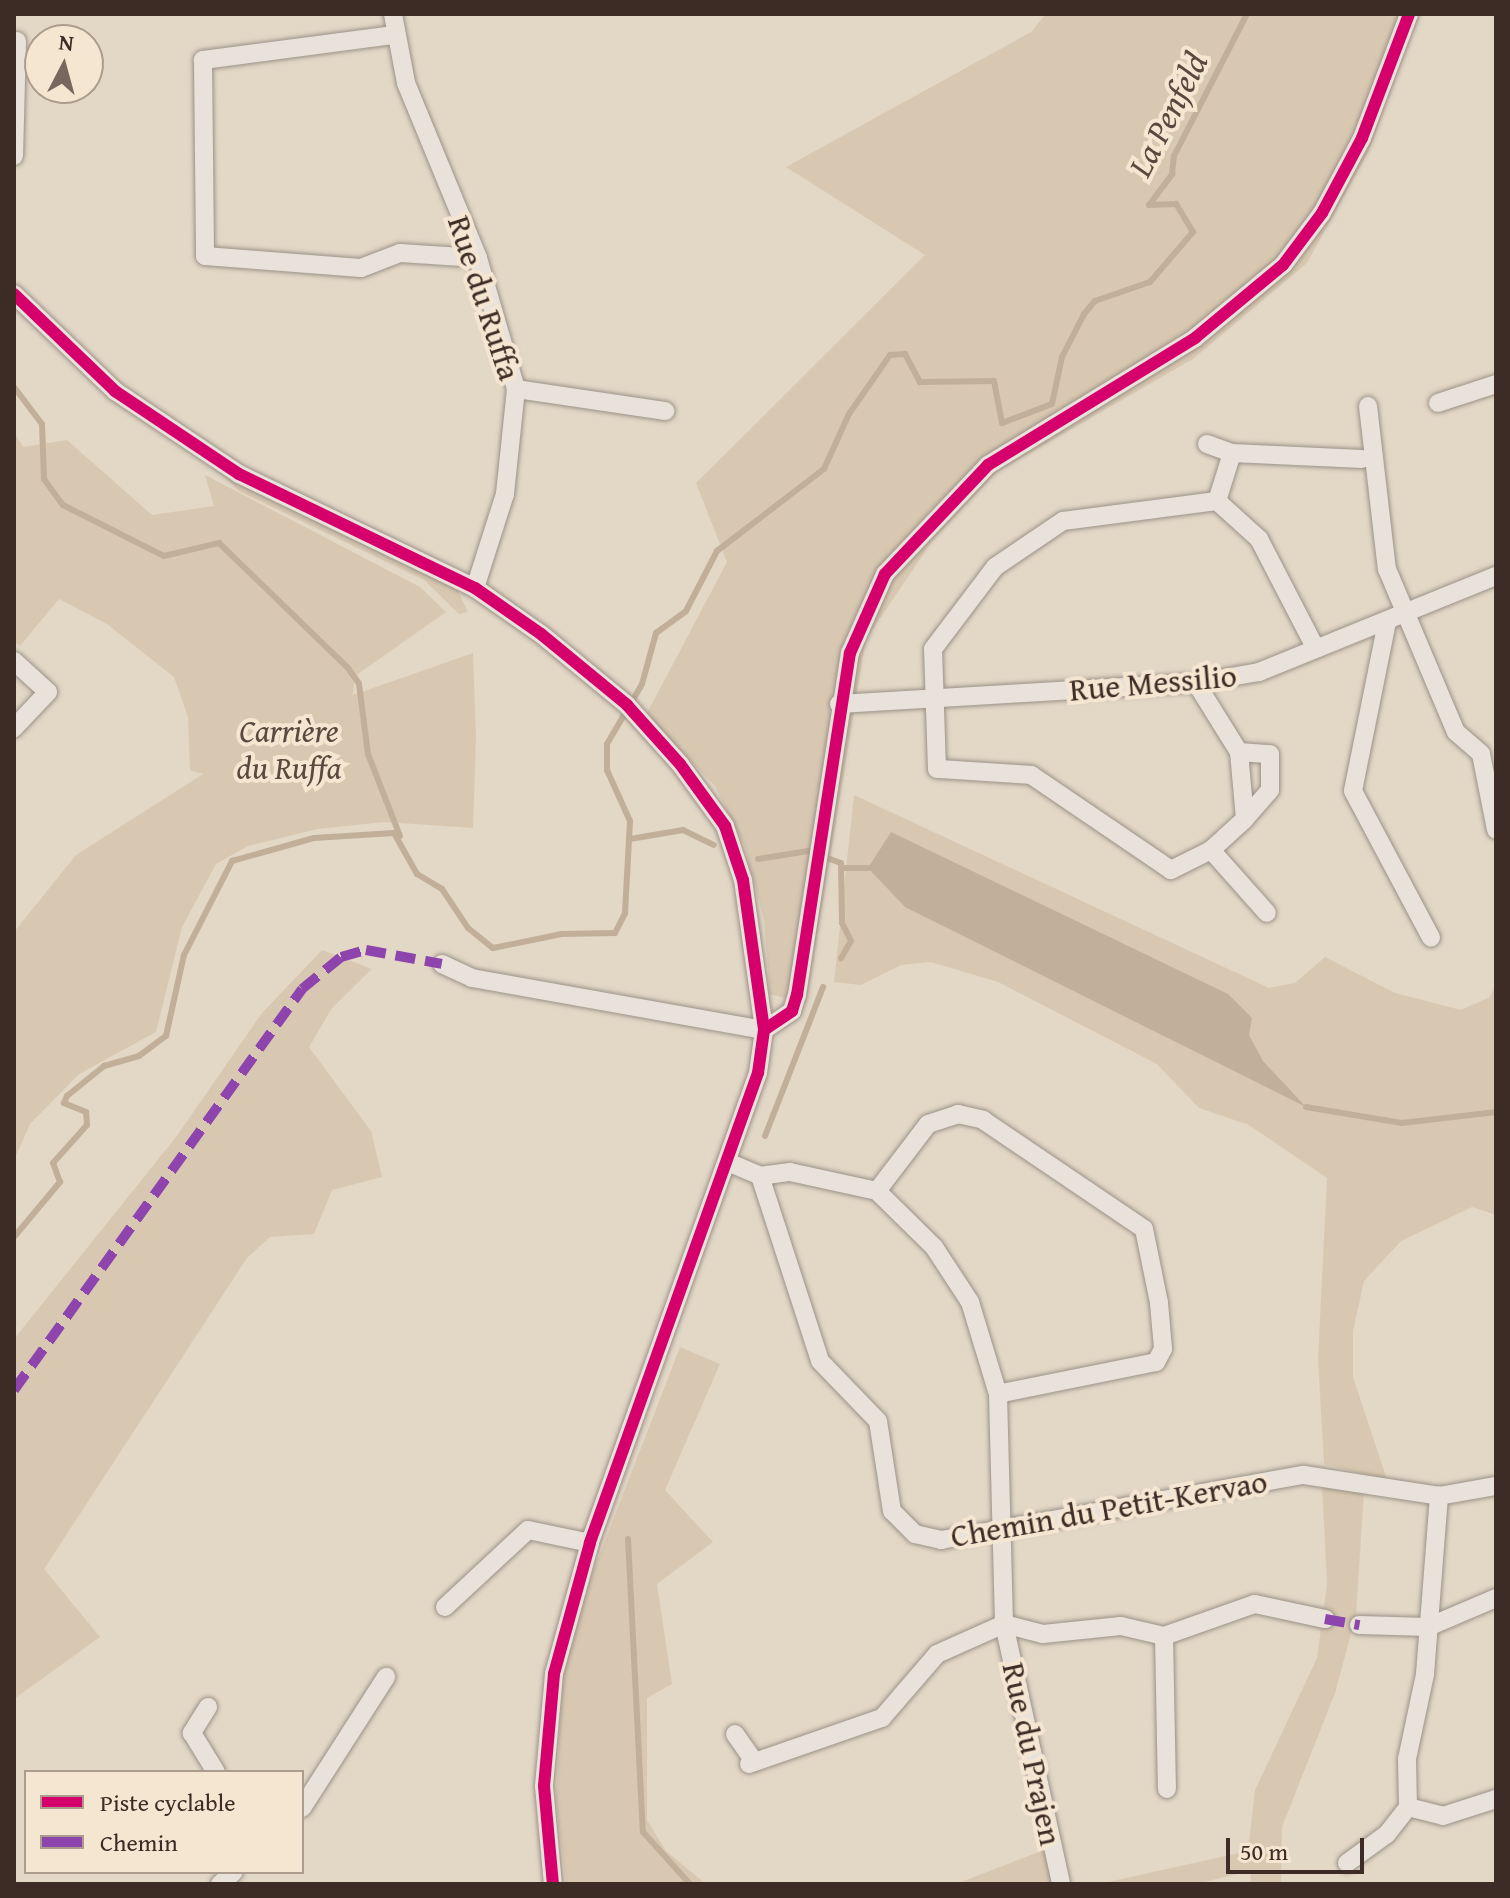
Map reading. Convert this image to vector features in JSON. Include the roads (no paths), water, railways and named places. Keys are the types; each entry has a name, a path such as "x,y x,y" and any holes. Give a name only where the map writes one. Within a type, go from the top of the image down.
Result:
{"street":[{"name":"Rue du Ruffa","path":"393,14 393,35 478,258 516,389 505,494 475,588"},
{"path":"442,964 472,978 764,1030 792,1011 839,704 866,607 952,497 1028,437 1208,329 1283,265 1322,213 1362,138 1409,14"},
{"path":"393,35 203,60 205,256 361,268 400,253 478,258"},
{"path":"14,156 19,159 17,41"},
{"path":"14,294 115,391 239,474 475,588 607,687 655,734 725,826 743,880 764,1030 730,1163 590,1543 547,1727 544,1786 553,1884"},
{"path":"1438,403 1496,384"},
{"path":"516,389 665,411"},
{"path":"1368,406 1387,569 1409,614 1456,732 1481,754 1496,830"},
{"path":"1207,444 1232,453 1362,459"},
{"path":"1217,501 1232,453"},
{"path":"1239,752 1270,754 1270,790 1245,819 1211,850 1171,870 1031,775 937,769 933,649 995,567 1063,521 1217,501 1259,539 1315,647"},
{"name":"Rue Messilio","path":"839,704 1196,683 1259,672 1315,647 1409,614 1496,576"},
{"path":"1387,622 1353,791 1431,938"},
{"path":"14,661 48,692 14,728"},
{"path":"1196,683 1239,752 1245,819"},
{"path":"1211,850 1267,913"},
{"path":"730,1163 760,1176 790,1172 877,1191 928,1124 958,1114 983,1120 1144,1229 1159,1303 1163,1349 1156,1362 998,1394"},
{"name":"Chemin du Petit-Kervao","path":"760,1176 820,1361 878,1421 899,1524 941,1540 1304,1475 1439,1496 1496,1486"},
{"name":"Rue du Prajen","path":"877,1191 950,1267 970,1302 998,1394 1005,1527 1004,1624 1061,1884"},
{"path":"1347,1863 1387,1834 1408,1807 1407,1759 1428,1627 1439,1496"},
{"path":"445,1607 528,1530 590,1543"},
{"path":"1359,1625 1428,1627 1496,1598"},
{"path":"1167,1789 1164,1636 1255,1604 1325,1619"},
{"name":"Rue du Prajen","path":"735,1734 751,1762 882,1718 937,1654 1004,1624 1043,1634 1121,1626 1164,1636"},
{"path":"304,1805 386,1677"},
{"path":"208,1707 192,1733 215,1770"},
{"path":"1408,1807 1443,1816 1496,1799"}],"waterway":[{"name":"La Penfeld","path":"14,1237 60,1182 53,1163 87,1125 86,1112 64,1103 67,1096 104,1066 139,1056 166,1036 184,955 232,861 314,838 394,833 417,874 442,889 468,928 493,948 562,934 615,933 625,913 630,821 607,770 607,744 642,684 656,633 686,611 717,551 824,469 849,414 890,355 905,354 920,382 994,381 1002,423 1052,404 1062,357 1084,314 1095,301 1150,282 1193,232 1176,204 1149,205 1172,174 1174,156 1247,14"},
{"path":"14,387 42,424 44,479 63,505 164,556 219,543 348,668 359,684 368,754 400,836"},
{"path":"630,839 683,830 714,845"},
{"path":"758,859 808,851 841,863 842,923 851,941 841,958"},
{"path":"843,868 868,868"},
{"path":"765,1136 823,987"},
{"path":"1306,1107 1402,1123 1496,1112"},
{"path":"628,1539 643,1832 690,1884"}],"park label":[{"name":"Carrière du Ruffa","path":"289,750"}]}
